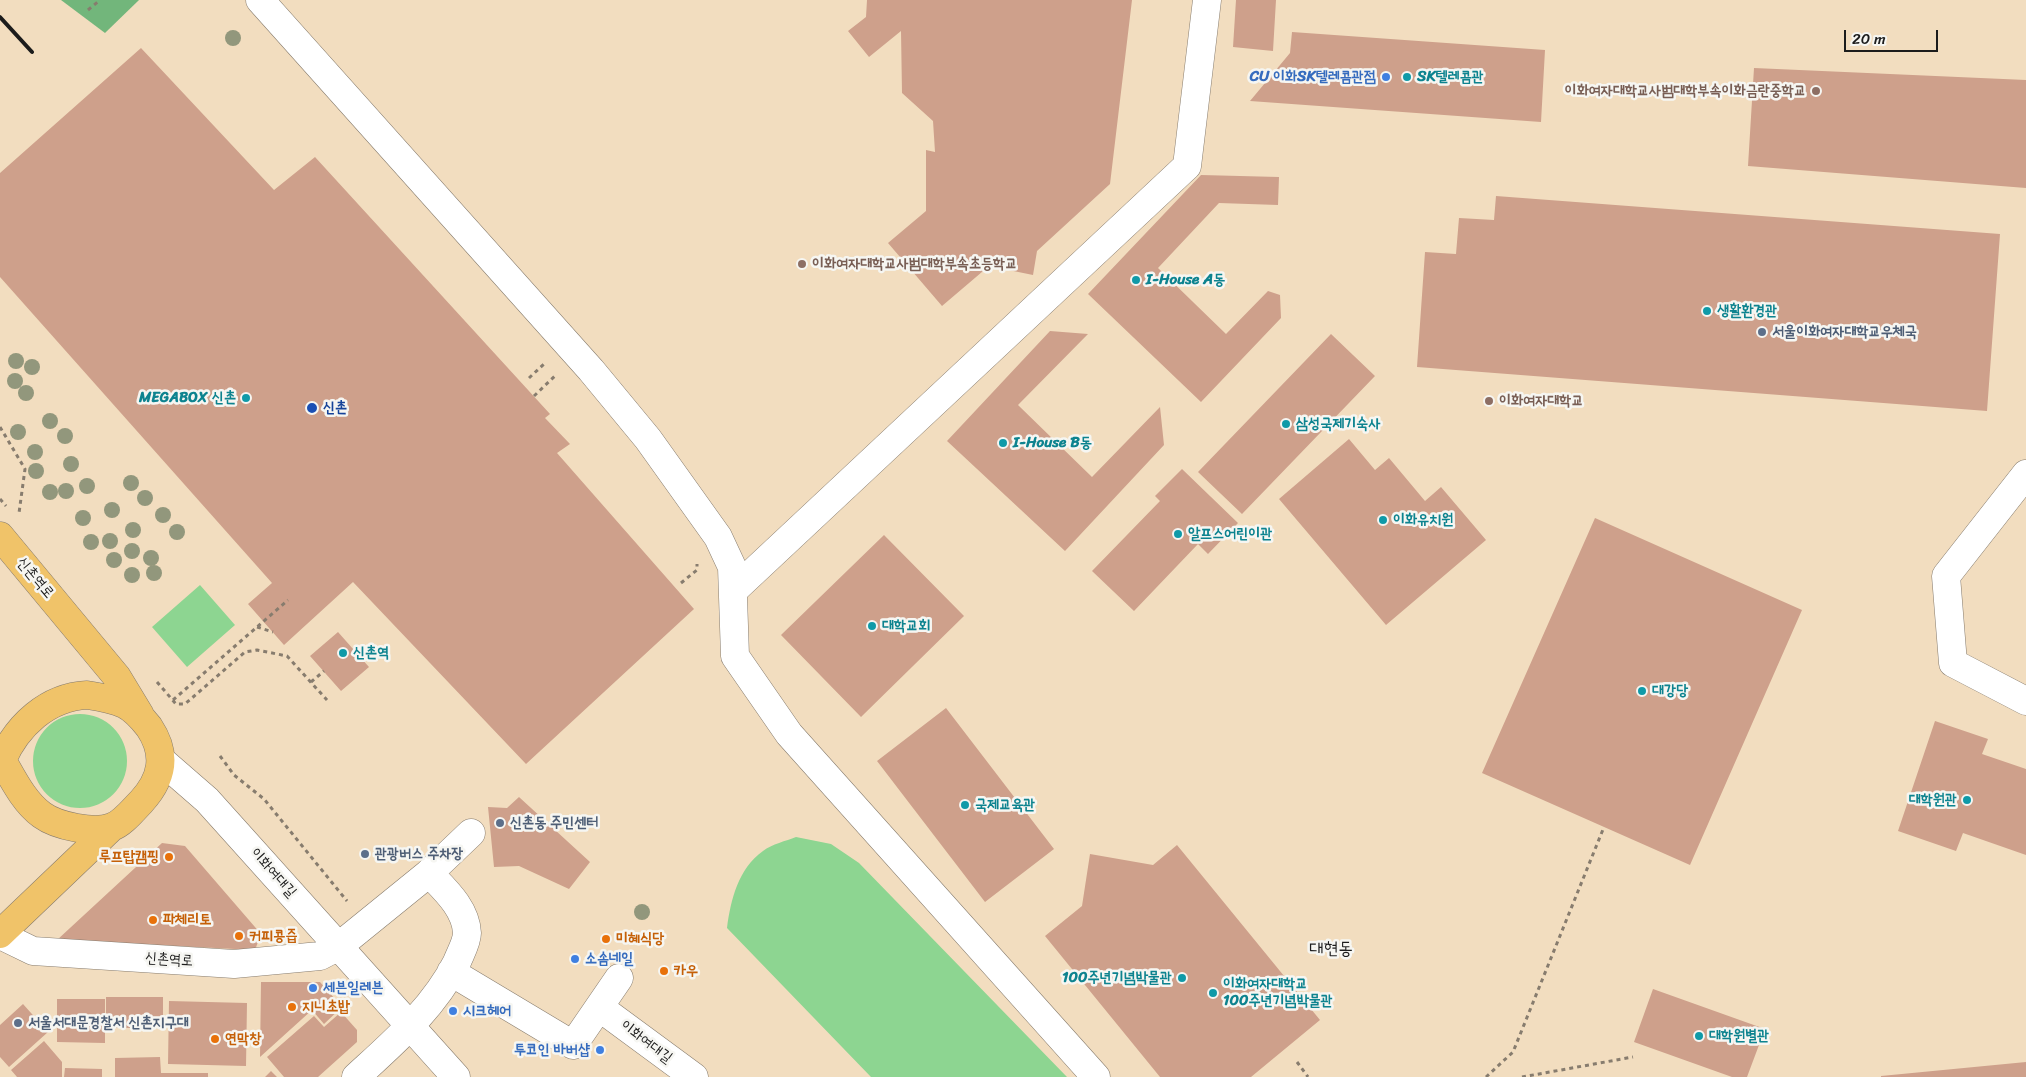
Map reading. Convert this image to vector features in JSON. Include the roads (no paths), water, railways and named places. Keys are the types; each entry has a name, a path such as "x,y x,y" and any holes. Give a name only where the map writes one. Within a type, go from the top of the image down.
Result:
{"main road":[{"name":"신촌역로","path":"9,527 117,677 141,716"},
{"path":"73,696 104,698 125,704 141,716 158,741 162,760 158,776 147,795 128,815 112,827 95,829 56,823 42,816 25,796 1,761 10,742 34,717 58,700 73,696"},
{"name":"신촌역로","path":"0,935 112,827"}],"street":[{"path":"260,0 591,370 648,439 718,537 732,566 735,656 790,734 1096,1077"},
{"path":"733,591 1187,166 1207,0"},
{"path":"2026,474 1946,576 1953,663 2026,701"},
{"name":"이화여대길","path":"162,760 207,800 456,1077"},
{"path":"339,946 429,872 471,833"},
{"path":"356,1077 410,1027 444,986 461,954 467,934 461,913 453,899 429,872"},
{"name":"신촌역로","path":"0,935 33,951 234,964 320,956 339,946"},
{"path":"451,972 573,1044 619,978"},
{"name":"이화여대길","path":"599,1007 694,1077"}],"railway":[{"path":"0,17 32,52"}],"place":[{"name":"CU 이화SK텔레콤관점","path":"1386,77"},
{"name":"SK텔레콤관","path":"1407,77"},
{"name":"이화여자대학교사범대학부속이화금란중학교","path":"1816,91"},
{"name":"이화여자대학교사범대학부속초등학교","path":"802,264"},
{"name":"I-House A동","path":"1136,280"},
{"name":"생활환경관","path":"1707,311"},
{"name":"서울이화여자대학교우체국","path":"1762,332"},
{"name":"MEGABOX 신촌","path":"246,398"},
{"name":"이화여자대학교","path":"1489,401"},
{"name":"신촌","path":"312,408"},
{"name":"삼성국제기숙사","path":"1286,424"},
{"name":"I-House B동","path":"1003,443"},
{"name":"이화유치원","path":"1383,520"},
{"name":"알프스어린이관","path":"1178,534"},
{"name":"대학교회","path":"872,626"},
{"name":"신촌역","path":"343,653"},
{"name":"대강당","path":"1642,691"},
{"name":"대학원관","path":"1967,800"},
{"name":"국제교육관","path":"965,805"},
{"name":"신촌동 주민센터","path":"500,823"},
{"name":"관광버스 주차장","path":"365,854"},
{"name":"루프탑캠핑","path":"169,857"},
{"name":"파체리토","path":"153,920"},
{"name":"커피콩즙","path":"239,936"},
{"name":"미혜식당","path":"606,939"},
{"name":"소솜네일","path":"575,959"},
{"name":"카우","path":"664,971"},
{"name":"100주년기념박물관","path":"1182,978"},
{"name":"세븐일레븐","path":"313,988"},
{"name":"이화여자대학교 100주년기념박물관","path":"1213,993"},
{"name":"지니초밥","path":"292,1007"},
{"name":"시크헤어","path":"453,1011"},
{"name":"서울서대문경찰서 신촌지구대","path":"18,1023"},
{"name":"대학원별관","path":"1699,1036"},
{"name":"연막창","path":"215,1039"},
{"name":"투코인 바버샵","path":"600,1050"}],"district":[{"name":"대현동","path":"1331,949"}]}
